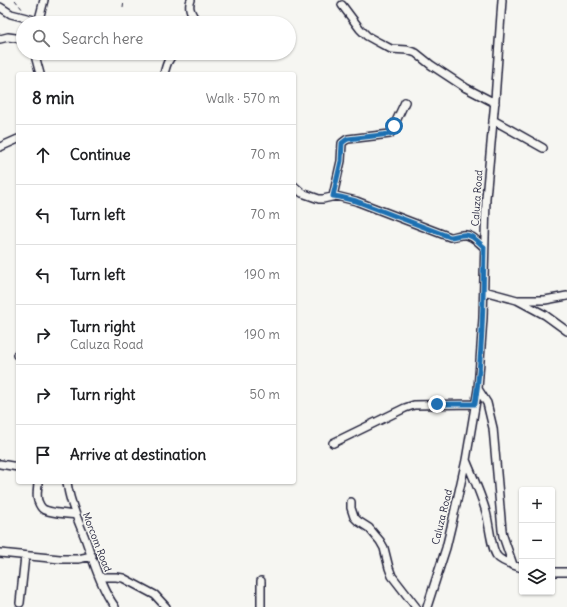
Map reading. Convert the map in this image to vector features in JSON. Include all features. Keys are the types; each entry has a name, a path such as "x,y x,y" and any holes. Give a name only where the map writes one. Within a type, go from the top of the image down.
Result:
{"street":[{"path":"40,16 44,0"},
{"path":"191,0 189,6 193,16"},
{"name":"Caluza Road","path":"427,607 446,548 452,523 466,460 478,389 484,291 486,198 494,120 502,0"},
{"path":"342,5 360,29 371,39 391,49 407,50 416,53 431,65 466,88 495,103"},
{"path":"0,7 11,14 18,16"},
{"path":"0,39 8,37 16,38"},
{"path":"36,60 39,72"},
{"path":"164,72 169,60"},
{"path":"333,196 341,161 342,143 348,139 390,134 405,102"},
{"path":"494,120 543,148"},
{"path":"0,147 16,140"},
{"path":"296,188 302,193 319,199 333,196 356,201 450,237 468,235 484,247"},
{"path":"484,291 517,300 545,315 567,331"},
{"path":"517,300 545,300 567,296"},
{"path":"478,389 487,403 493,428 502,530 514,565"},
{"path":"333,443 414,405 475,404"},
{"path":"466,460 486,511 495,553 499,558 519,567"},
{"path":"0,464 16,467"},
{"path":"38,484 38,500 43,509 76,515"},
{"name":"Morcom Road","path":"67,484 76,515 108,597 115,607"},
{"path":"351,502 354,517 369,528 380,541 384,548 392,576 416,607"},
{"path":"0,553 69,559 92,556"},
{"path":"20,603 26,556"},
{"path":"555,572 567,572"},
{"path":"100,577 123,578 155,595 166,607"},
{"path":"261,581 261,607"}],"path":[{"path":"14,0 27,16"},
{"path":"123,7 124,0"}],"route":[{"path":"394,126 390,134 348,139 342,143 341,161 333,196 356,201 450,237 465,234 471,236 484,247 483,318 478,389 475,404 437,404"}]}
